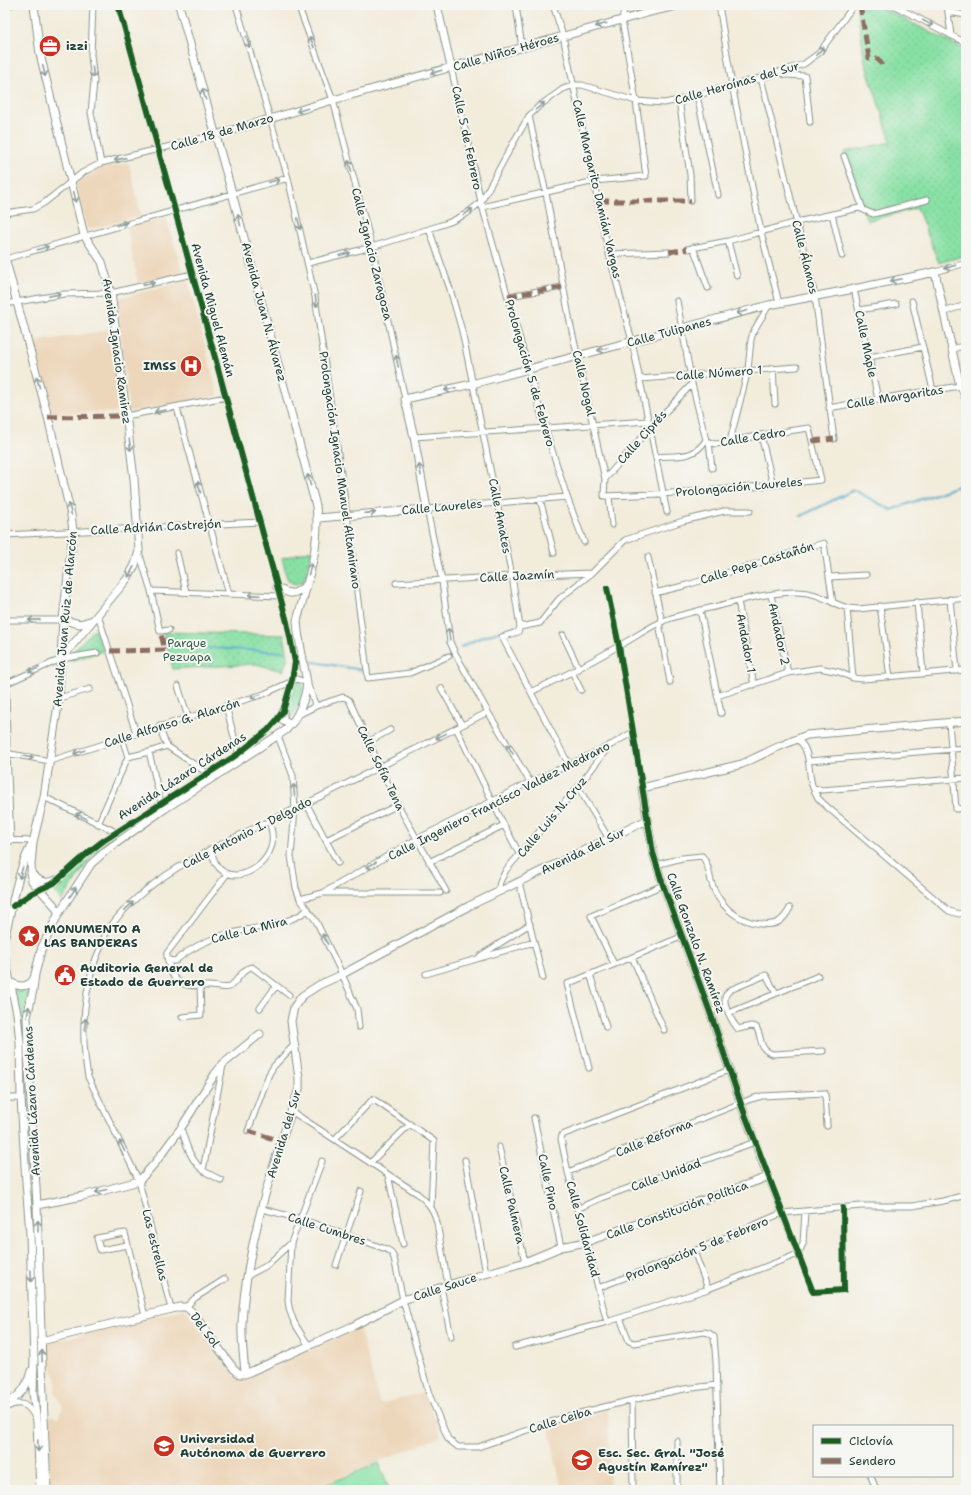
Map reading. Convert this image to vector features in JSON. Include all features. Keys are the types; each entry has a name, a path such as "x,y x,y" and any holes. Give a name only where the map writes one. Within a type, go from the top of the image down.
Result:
{"street":[{"path":"5,6 10,5"},
{"name":"Avenida Ignacio Ramirez","path":"34,5 40,54 84,235 102,262 111,293 134,479 139,551 135,564 127,579 61,659"},
{"path":"94,5 91,55 94,81 92,113 101,163"},
{"name":"Avenida Miguel Alemán","path":"118,5 287,622"},
{"name":"Avenida Juan N. Álvarez","path":"179,5 232,193 314,498 318,518 316,549 298,621"},
{"name":"Prolongación Ignacio Manuel Altamirano","path":"236,5 288,178 315,296 347,515 368,678 410,673 449,656"},
{"name":"Calle Ignacio Zaragoza","path":"298,5 333,100 372,247 414,437 427,509"},
{"name":"Calle 5 de Febrero","path":"437,5 481,202"},
{"path":"516,5 522,48"},
{"name":"Calle Margarito Damián Vargas","path":"553,5 563,36 595,181 609,254 632,341 667,512"},
{"path":"482,207 595,181 646,176 636,101 622,20 625,5"},
{"name":"Calle Niños Héroes","path":"333,100 680,5"},
{"path":"719,5 732,86 761,232 780,303"},
{"name":"Calle Heroínas del Sur","path":"574,85 582,85 636,101 664,103 761,78 804,64 819,53 854,5"},
{"path":"893,5 966,42"},
{"path":"947,5 951,35"},
{"path":"948,12 966,15"},
{"path":"779,72 786,75 805,76 810,122"},
{"name":"Calle Álamos","path":"761,78 815,296 834,439"},
{"path":"308,263 372,247 455,220 466,214 481,202 529,116 539,106 563,89 574,85"},
{"path":"697,95 718,194"},
{"name":"Calle 18 de Marzo","path":"5,212 33,209 44,203 82,173 101,163 216,135 333,100"},
{"path":"679,100 690,175 691,200"},
{"name":"Calle Nogal","path":"529,116 546,192 577,356 605,478"},
{"path":"844,156 863,209"},
{"path":"5,258 288,178"},
{"path":"687,249 728,241 797,222 859,208 873,214 927,200"},
{"name":"Prolongación 5 de Febrero","path":"481,202 528,369 567,497 584,542"},
{"path":"832,214 842,256"},
{"name":"Calle Amates","path":"429,229 450,289 462,331 512,576 520,627"},
{"path":"728,241 737,276"},
{"path":"694,247 708,288"},
{"path":"609,254 669,252"},
{"name":"Avenida Juan Ruiz de Alarcón","path":"5,258 48,417 71,515 73,531 63,620 59,698 44,797 33,841"},
{"path":"966,263 934,272 966,401"},
{"name":"Calle Tulipanes","path":"405,399 472,384 769,305 934,272"},
{"path":"5,304 64,294 111,293 192,274"},
{"path":"508,296 563,287"},
{"name":"Calle Maple","path":"854,289 878,399"},
{"path":"677,301 692,384 707,441 712,468"},
{"path":"912,301 933,390"},
{"path":"859,310 896,304"},
{"path":"730,441 748,370 753,332 769,305"},
{"path":"943,312 966,305"},
{"path":"952,349 966,345"},
{"path":"869,357 923,347"},
{"name":"Calle Número 1","path":"640,379 797,367"},
{"path":"773,368 775,404"},
{"name":"Calle Ciprés","path":"605,478 692,384"},
{"name":"Calle Margaritas","path":"829,408 963,385"},
{"path":"126,416 177,408 226,397"},
{"path":"177,408 229,594"},
{"path":"414,437 648,421"},
{"name":"Calle Cedro","path":"656,457 692,454 707,441 716,444 760,435 809,428"},
{"name":"Prolongación Laureles","path":"606,496 773,485 821,480 809,428"},
{"path":"760,435 773,485"},
{"path":"605,478 606,496 612,525"},
{"name":"Calle Laureles","path":"318,518 567,497"},
{"path":"540,499 554,553"},
{"path":"427,509 442,581 450,642 455,654 488,712 530,782"},
{"path":"569,765 502,638 518,632 520,627 540,622 559,599 592,573 625,540 682,521 724,511 750,511"},
{"name":"Calle Adrián Castrejón","path":"5,535 260,522"},
{"name":"Calle Pepe Castañón","path":"655,593 687,585 824,544 833,603"},
{"path":"139,551 160,631 169,630"},
{"path":"177,553 186,592"},
{"path":"648,557 670,682"},
{"name":"Calle Jazmín","path":"396,584 512,576 592,573"},
{"path":"829,577 866,575"},
{"path":"277,587 286,593 294,594 306,585"},
{"name":"Calle Gonzalo N. Ramírez","path":"607,588 619,646 647,820 656,865 681,937 710,1012 740,1104 813,1292 844,1290 843,1208"},
{"path":"150,591 280,596"},
{"path":"531,692 579,669 660,623 700,610 738,601 796,592 823,597 833,603 847,608 966,598"},
{"name":"Andador 2","path":"770,595 788,673"},
{"path":"950,599 957,671"},
{"name":"Andador 1","path":"738,601 754,685"},
{"path":"917,602 923,674"},
{"path":"880,606 890,677"},
{"path":"847,608 852,678"},
{"path":"5,609 8,841 33,841"},
{"path":"700,610 721,713"},
{"path":"5,620 63,620 80,624 96,617 136,733"},
{"name":"Avenida Lázaro Cárdenas","path":"13,906 32,893 41,891 59,879 90,851 116,832 207,773 278,736 293,722 298,715 307,683 298,632 298,621"},
{"name":"Avenida Lázaro Cárdenas","path":"48,1490 43,1394 37,1205 27,1017 42,947 59,913 91,864 108,849 240,757 268,730 283,711 292,680 295,662 287,622"},
{"path":"563,635 579,669"},
{"path":"6,684 61,659 97,653"},
{"path":"717,696 788,673 820,668 839,672 852,678 863,679 966,670"},
{"path":"572,672 581,690"},
{"path":"292,680 297,679 307,683 316,706 298,715"},
{"name":"Calle Alfonso G. Alarcón","path":"50,761 160,725 264,694 292,680"},
{"path":"178,686 188,717"},
{"path":"441,688 462,725"},
{"path":"59,698 90,689"},
{"name":"Calle Sofía Tena","path":"316,706 343,697 349,700 398,805 446,891"},
{"path":"226,706 240,757"},
{"path":"283,711 282,720 286,722 293,722"},
{"name":"Calle Antonio I. Delgado","path":"138,1181 88,1077 86,1061 84,1034 87,997 95,959 107,931 123,912 148,888 210,849 295,809 488,712"},
{"path":"642,788 742,764 807,735 838,731 966,721"},
{"path":"950,722 956,809 966,808"},
{"path":"160,725 167,746 207,773"},
{"path":"456,728 520,854"},
{"path":"368,742 390,730"},
{"name":"Calle Ingeniero Francisco Valdez Medrano","path":"300,899 323,893 417,839 530,782 611,745 633,732"},
{"path":"278,736 293,776 295,809 291,856 296,888 300,899 308,908 342,974 357,1009 359,1027"},
{"path":"98,824 128,757 122,738"},
{"path":"798,739 805,748 809,762 810,781 818,798 949,911 959,914 966,912"},
{"name":"Calle Luis N. Cruz","path":"498,892 502,876 578,787 611,745"},
{"path":"128,757 167,746"},
{"path":"809,762 966,748"},
{"path":"149,752 161,803"},
{"path":"6,753 50,761"},
{"path":"813,788 822,790 966,778"},
{"path":"578,787 609,840"},
{"path":"44,797 116,832"},
{"path":"306,803 338,863"},
{"path":"326,840 398,805"},
{"name":"Avenida del Sur","path":"245,1374 242,1323 247,1276 262,1209 299,1089 295,1044 291,1021 294,1007 298,1001 302,996 319,985 498,892 609,840 647,820"},
{"path":"210,849 216,865 227,874 234,875 253,871 263,862 270,850 273,834 268,822"},
{"path":"429,862 504,825"},
{"path":"33,841 32,881 54,905 59,913"},
{"path":"5,935 26,853 33,841"},
{"path":"656,865 670,860 702,856 707,861 714,890 728,912 751,923 772,925 784,918 790,908"},
{"path":"31,873 37,880 43,882 49,883 59,879"},
{"path":"227,874 167,953 173,978 178,983 228,988 246,969 252,968 289,995"},
{"path":"519,882 543,978"},
{"path":"614,964 591,916 663,885"},
{"path":"323,893 440,893"},
{"name":"Calle La Mira","path":"168,960 175,961 188,950 226,934 293,919 304,913 308,908"},
{"path":"476,959 530,924"},
{"path":"589,1068 567,984 681,937"},
{"path":"426,974 534,942"},
{"path":"632,957 664,1030"},
{"name":"Avenida Lázaro Cárdenas","path":"5,959 19,1029 21,1098 30,1234 34,1359 33,1393"},
{"path":"9,980 13,984 29,984 35,974"},
{"path":"590,974 606,1027"},
{"path":"776,993 766,975 727,993 725,998 726,1006 733,1024 738,1029 751,1026 756,1027 763,1048 766,1052 773,1054 823,1051"},
{"path":"729,1013 818,976"},
{"path":"182,1018 201,1016 200,985"},
{"path":"260,1008 276,986"},
{"path":"710,1012 726,1006"},
{"path":"37,1205 83,1196 138,1181 155,1163 181,1128 223,1064 260,1034"},
{"path":"248,1131 269,1074 274,1066 295,1044"},
{"path":"203,1170 223,1064"},
{"name":"Calle Solidaridad","path":"607,1322 568,1172 561,1139 562,1135 729,1070"},
{"name":"Calle Reforma","path":"568,1172 751,1099 762,1096 825,1093 827,1126"},
{"path":"5,1098 21,1098"},
{"path":"335,1139 373,1099 410,1124 434,1141 431,1206"},
{"path":"291,1111 418,1194 431,1206 437,1223 451,1337"},
{"name":"Calle Pino","path":"534,1118 561,1246"},
{"path":"370,1163 410,1124"},
{"path":"181,1128 188,1150 203,1170 221,1180"},
{"name":"Calle Unidad","path":"578,1208 600,1198 755,1142"},
{"name":"Calle Palmera","path":"499,1147 525,1262"},
{"path":"245,1374 309,1346 291,1318 289,1308 288,1301 292,1243 322,1160"},
{"path":"465,1160 486,1273"},
{"path":"388,1175 403,1244"},
{"name":"Calle Constitución Política","path":"586,1242 768,1177"},
{"name":"Las estrellas","path":"138,1181 171,1309"},
{"path":"336,1265 360,1191"},
{"name":"Prolongación 5 de Febrero","path":"598,1288 694,1251 782,1213 861,1206 912,1206 943,1201 966,1195"},
{"name":"Calle Cumbres","path":"262,1209 301,1219 346,1234 391,1252"},
{"path":"514,1347 620,1318 708,1289 798,1254 803,1244 805,1211"},
{"path":"128,1244 100,1250 97,1238 125,1233 128,1244 145,1316"},
{"name":"Calle Sauce","path":"309,1346 404,1300 444,1286 525,1262 561,1246 586,1242"},
{"path":"247,1276 266,1266 292,1243"},
{"path":"694,1251 708,1289"},
{"name":"Calle Ceiba","path":"391,1252 394,1258 429,1394 448,1439 458,1447 478,1447 568,1416 632,1400 684,1389 717,1385"},
{"path":"186,1307 194,1298 225,1280"},
{"name":"Del Sol","path":"41,1341 171,1309 186,1307 191,1311 234,1369 240,1374 245,1374"},
{"path":"620,1318 629,1341 634,1343 704,1332 709,1333 714,1337 720,1490"},
{"path":"14,1399 18,1397 25,1386 34,1359"},
{"path":"5,1403 33,1393 43,1394"},
{"path":"33,1393 37,1422 40,1490"},
{"path":"632,1400 633,1490"},
{"path":"5,1408 15,1403 25,1405 37,1422"},
{"path":"677,1440 677,1490"},
{"path":"870,1477 876,1490"}],"shaded area":[{"path":"129,163 141,216 87,230 76,183 101,168"},
{"path":"166,217 183,273 138,283 127,227"},
{"path":"188,281 218,395 179,404 129,412 117,298"},
{"path":"109,330 120,412 51,413 34,342"},
{"path":"185,1309 235,1376 242,1379 248,1378 359,1327 380,1404 424,1392 442,1436 309,1490 50,1490 48,1420 52,1415 59,1418 63,1407 55,1391 57,1379 52,1371 45,1344"},
{"name":"Esc. Sec. Gral. \"José Agustín Ramírez\"","path":"608,1410 610,1490 562,1490 549,1430"}],"green space":[{"path":"867,5 876,5 966,50 966,255 939,263 917,208 867,221 844,152 891,142 865,62 857,9"},
{"path":"312,550 303,582 297,584 293,583 287,578 282,558"},
{"path":"94,629 103,651 70,661 69,656"},
{"name":"Parque Pezuapa","path":"163,632 284,635 288,656 283,671 256,664 173,669"},
{"path":"296,682 300,682 303,689 296,711 287,720 285,716"},
{"path":"164,803 93,854 62,901 58,897 52,887 107,840"},
{"path":"30,986 24,1016 34,1208 40,1391 38,1391 37,1378 34,1248 24,1093 23,1031 14,987"},
{"path":"379,1463 389,1490 313,1490"}],"waterway":[{"path":"801,516 854,490 891,510 966,483"},
{"path":"461,647 477,639 516,626"},
{"path":"169,646 285,652"},
{"path":"308,661 362,670"}],"marked path":[{"path":"860,5 869,58 878,59 881,63 882,69"},
{"path":"599,201 691,201"},
{"path":"669,252 687,249"},
{"path":"508,296 563,287"},
{"path":"48,417 126,416"},
{"path":"812,441 834,439"},
{"path":"110,651 165,650 160,631"},
{"path":"248,1131 281,1141"}],"cycle path":[{"path":"13,906 32,893 54,883 103,841 238,754 268,730 283,711 292,680 295,662 287,622 118,5"},
{"path":"607,588 619,646 653,853 741,1104 813,1292 844,1290 843,1208"}],"place":[{"name":"izzi","path":"50,46"},
{"name":"IMSS","path":"191,366"},
{"name":"MONUMENTO A LAS BANDERAS","path":"29,936"},
{"name":"Auditoria General de Estado de Guerrero","path":"65,975"},
{"name":"Universidad Autónoma de Guerrero","path":"164,1446"},
{"name":"Esc. Sec. Gral. \"José Agustín Ramírez\"","path":"582,1460"}]}
